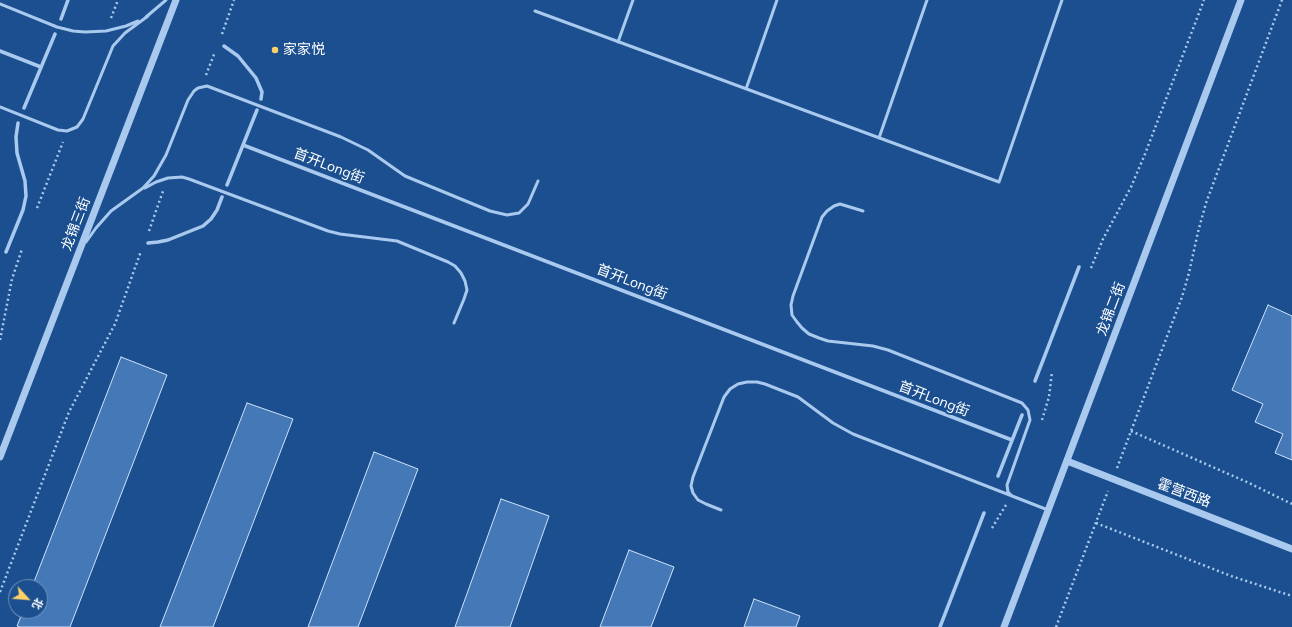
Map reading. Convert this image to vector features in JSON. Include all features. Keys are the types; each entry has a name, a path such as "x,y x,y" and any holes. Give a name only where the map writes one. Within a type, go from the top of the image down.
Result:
{"street":[{"path":"61,19 68,0"},
{"name":"龙锦三街","path":"0,457 176,0"},
{"name":"龙锦二街","path":"1004,627 1241,0"},
{"path":"24,108 55,34"},
{"path":"224,46 238,56 256,78 262,92 261,99"},
{"path":"0,51 41,67"},
{"path":"227,185 257,110"},
{"path":"6,252 23,210 26,196 24,181 16,152 18,123"},
{"name":"首开Long街","path":"243,145 1012,440"},
{"path":"148,243 168,240 203,226 211,219 217,210 222,197"},
{"path":"1035,381 1079,267"},
{"path":"1040,367 1046,369"},
{"path":"998,476 1022,415"},
{"name":"霍营西路","path":"1067,462 1292,549"},
{"path":"940,627 984,513"},
{"path":"976,535 982,537"}],"lane":[{"path":"0,107 58,130 67,131 77,127 83,119 113,46 125,33 166,0"},
{"path":"618,42 633,0"},
{"path":"746,89 777,0"},
{"path":"879,138 926,0"},
{"path":"535,12 999,182 1062,0"},
{"path":"0,4 65,29 85,32 106,31 126,26 148,16"},
{"path":"137,193 149,182 163,162 188,100 194,90 202,86 211,87 341,137 368,150 405,176 498,214 513,215 523,210 528,204 538,181"},
{"path":"70,274 83,246 111,211 156,182 168,178 182,177 328,231 397,241 448,262 455,266 461,273 465,281 466,290 454,323"},
{"path":"864,211 840,204 827,210 822,217 793,296 791,305 792,314 802,328 809,334 819,338 828,341 873,346 888,350 1022,403 1028,410 1030,420 1007,485 1008,492 1012,496"},
{"path":"721,510 706,504 695,497 691,486 693,477 724,398 730,389 738,384 747,382 765,384 798,397 833,423 853,434 1048,510"}],"path":[{"path":"106,31 118,0"},
{"path":"221,36 234,0"},
{"path":"1089,272 1131,187 1145,154 1204,0"},
{"path":"1133,426 1182,297 1206,203 1282,0"},
{"path":"202,86 216,49"},
{"path":"34,215 67,131"},
{"path":"147,235 168,178"},
{"path":"0,340 12,279 24,243"},
{"path":"0,592 69,412 114,324 142,249"},
{"path":"1041,424 1049,397 1054,366"},
{"path":"1131,431 1249,483 1292,504"},
{"path":"990,533 1012,496"},
{"path":"1096,523 1231,576 1292,596"},
{"path":"1056,627 1090,538"}],"building":[{"path":"1268,305 1292,316 1292,460 1275,453 1283,434 1255,422 1263,404 1232,390"},
{"path":"121,357 167,375 70,627 17,626 20,619 48,619 48,579 35,579"},
{"path":"247,403 293,419 213,627 160,627"},
{"path":"374,452 418,469 358,627 308,627"},
{"path":"501,499 549,516 510,627 455,627"},
{"path":"629,550 674,567 651,627 600,627"},
{"path":"754,599 800,616 796,627 744,627"}],"place":[{"name":"家家悦","path":"275,50"}]}
